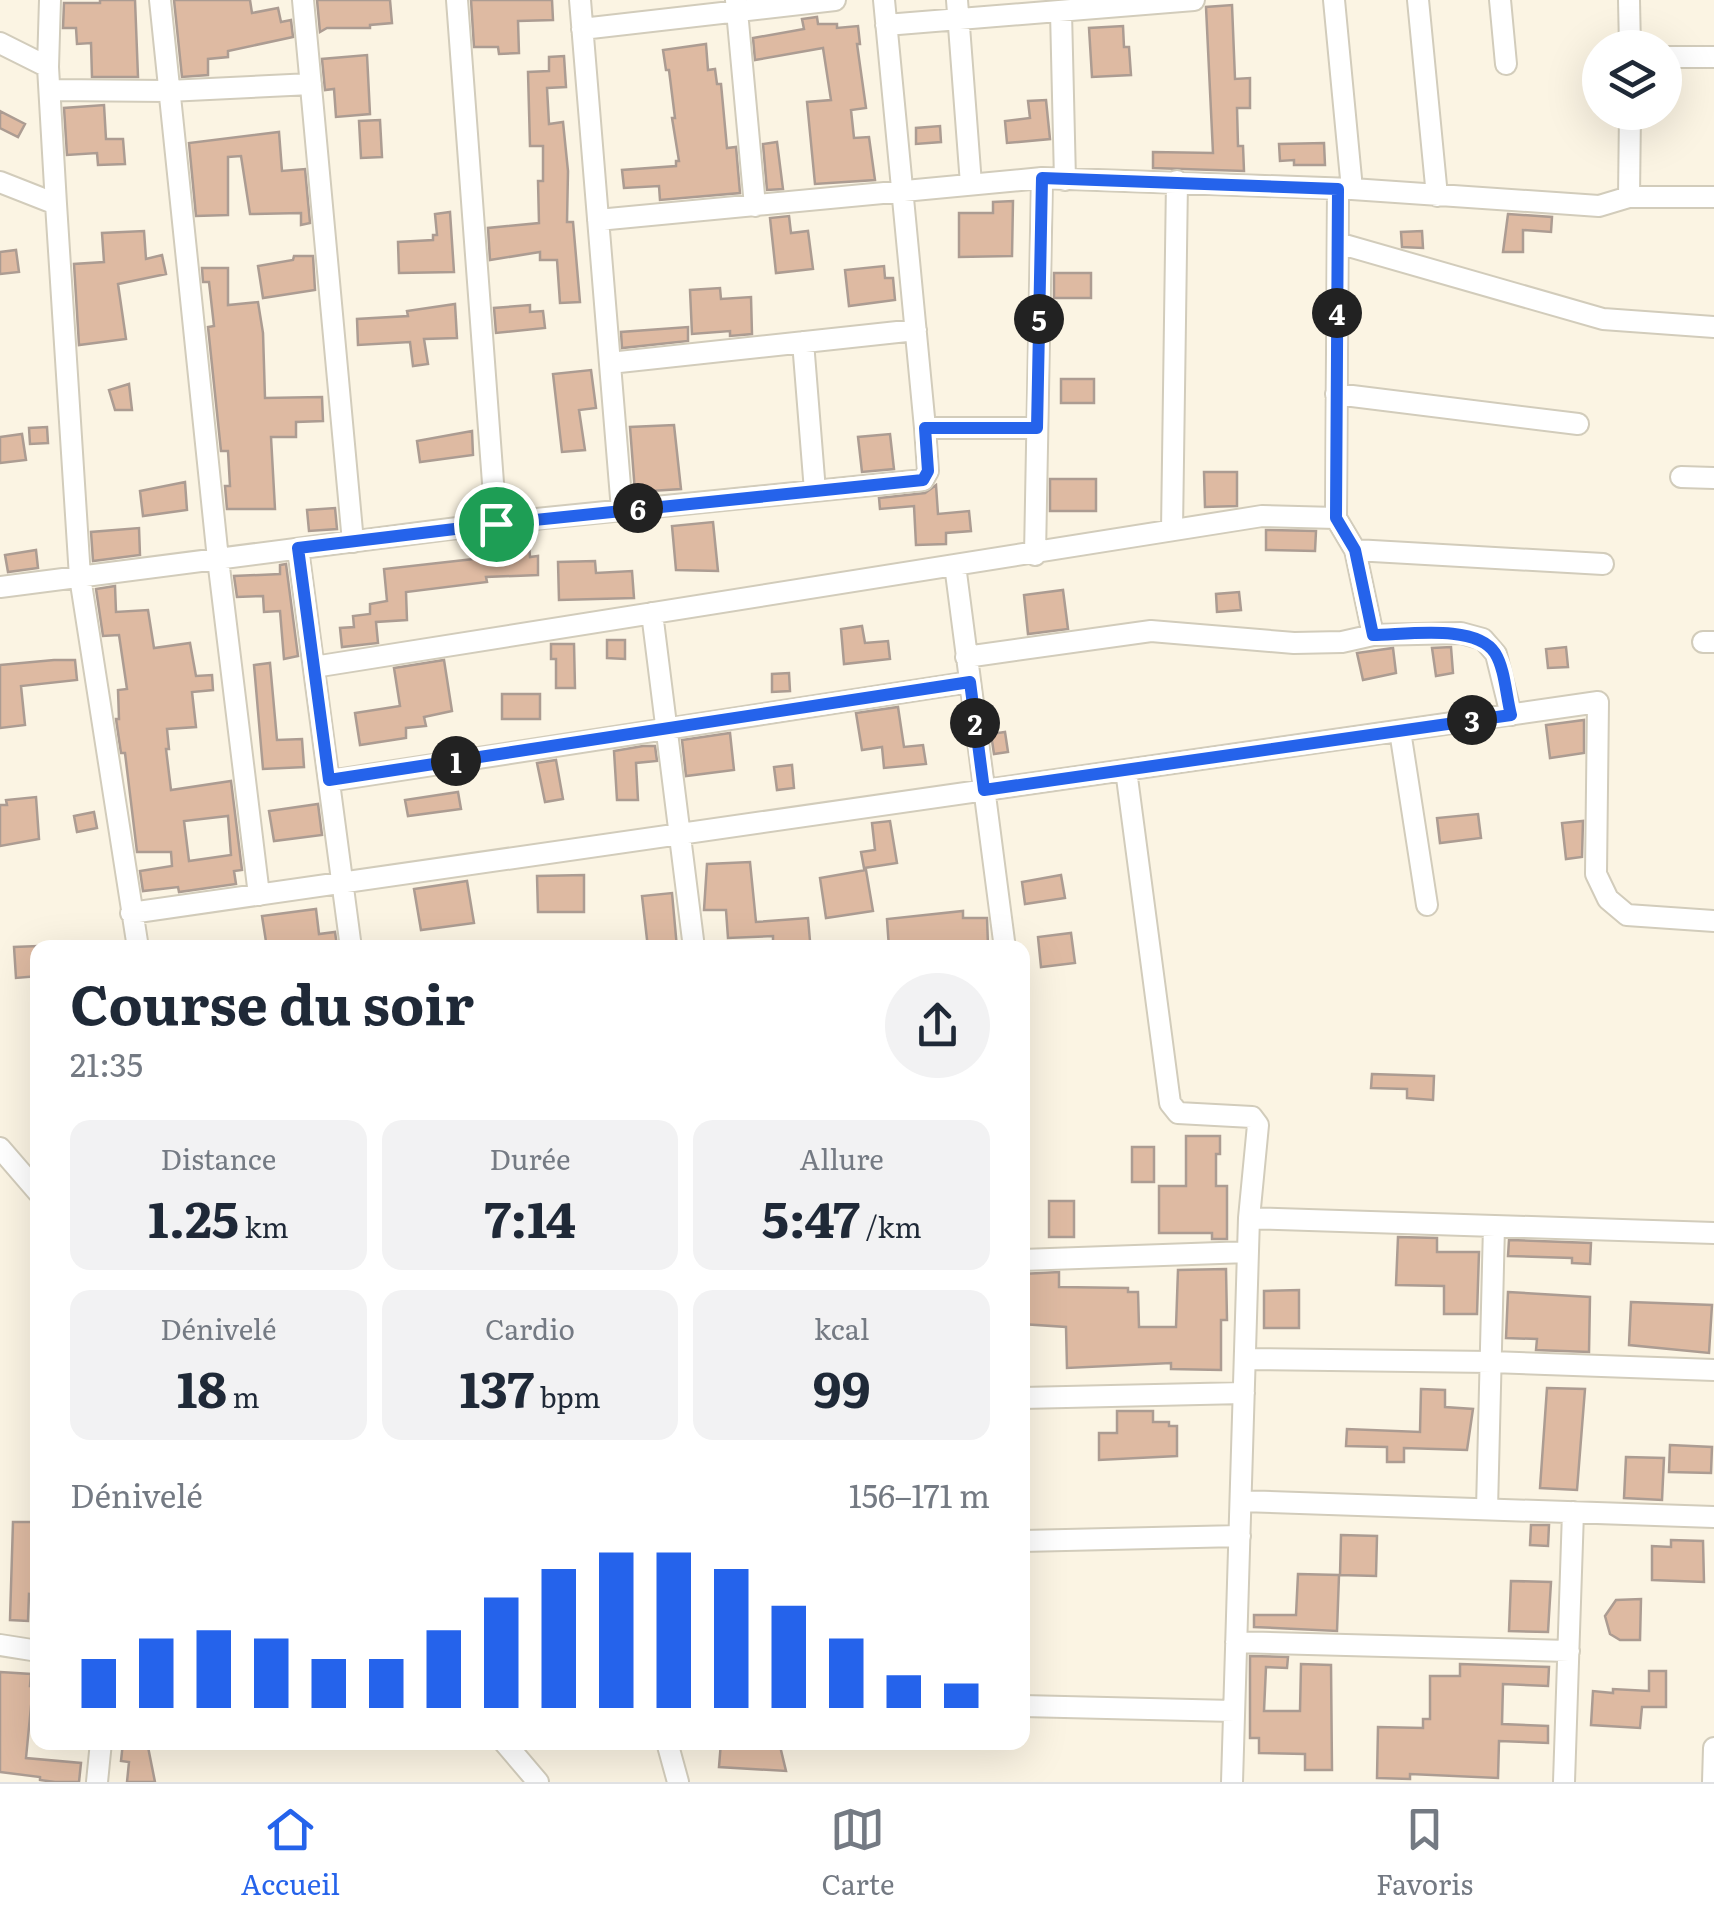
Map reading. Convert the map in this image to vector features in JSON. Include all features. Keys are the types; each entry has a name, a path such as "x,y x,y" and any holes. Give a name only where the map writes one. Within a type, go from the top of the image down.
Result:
{"street":[{"path":"50,0 48,67 80,576 136,940"},
{"path":"160,0 218,559 259,894"},
{"path":"303,0 353,542"},
{"path":"457,0 496,524"},
{"path":"580,0 622,510"},
{"path":"582,29 737,6 836,0"},
{"path":"0,587 496,524 923,480 928,471 925,428 884,0"},
{"path":"886,25 958,9 1061,12 1194,0"},
{"path":"1334,0 1345,189 1338,243 1336,518 1355,550 1373,635"},
{"path":"1418,0 1436,196"},
{"path":"1500,0 1506,64"},
{"path":"1629,0 1630,30"},
{"path":"737,6 755,206"},
{"path":"958,9 971,184"},
{"path":"1061,12 1065,180"},
{"path":"0,43 48,67"},
{"path":"1682,57 1714,57"},
{"path":"52,90 311,84"},
{"path":"1629,197 1630,130"},
{"path":"598,220 1042,178 1345,189 1599,206 1629,197 1714,197"},
{"path":"1035,554 1042,178"},
{"path":"1172,530 1177,181"},
{"path":"0,182 56,204"},
{"path":"1338,243 1603,319 1714,326"},
{"path":"610,362 916,330"},
{"path":"803,342 816,491"},
{"path":"1336,394 1578,424"},
{"path":"925,428 1037,428"},
{"path":"1681,477 1714,478"},
{"path":"314,667 1262,516 1336,518"},
{"path":"298,548 351,940"},
{"path":"1355,550 1603,564"},
{"path":"955,565 1004,940"},
{"path":"652,613 693,940"},
{"path":"966,657 1151,631 1294,643 1342,642 1373,635 1461,634 1482,639 1496,654 1511,715"},
{"path":"329,780 970,682"},
{"path":"131,913 1598,702 1596,874 1608,898 1627,915 1714,921"},
{"path":"1400,730 1427,905"},
{"path":"1126,770 1170,1103 1178,1113 1256,1120 1249,1218 1232,1782"},
{"path":"0,1148 8,1172 30,1187"},
{"path":"1249,1218 1714,1233"},
{"path":"1487,1510 1494,1226"},
{"path":"1030,1260 1248,1252"},
{"path":"1245,1358 1714,1370"},
{"path":"1030,1398 1244,1393"},
{"path":"1241,1502 1714,1517"},
{"path":"1564,1782 1573,1512"},
{"path":"1030,1541 1240,1536"},
{"path":"1236,1642 1568,1651"},
{"path":"0,1645 30,1649"},
{"path":"1030,1706 1234,1711"},
{"path":"1713,1782 1714,1748"},
{"path":"97,1782 100,1750"},
{"path":"511,1750 538,1782"},
{"path":"668,1750 678,1782"}],"building":[{"path":"135,0 138,77 92,77 91,43 77,44 76,28 63,28 64,3"},
{"path":"174,0 250,0 252,13 278,8 281,22 291,20 293,37 228,51 228,57 208,59 208,75 182,77"},
{"path":"317,0 390,0 392,23 370,28 327,28 320,32"},
{"path":"471,0 552,0 553,20 518,21 519,53 499,54 498,47 474,47"},
{"path":"1232,5 1235,79 1250,78 1250,108 1237,108 1238,146 1243,146 1244,171 1153,168 1153,152 1213,153 1206,7"},
{"path":"817,17 818,24 837,24 837,28 858,26 866,108 851,110 854,138 869,137 875,180 815,184 807,102 831,100 823,48 755,60 753,38 804,29 802,19"},
{"path":"1123,26 1131,75 1092,77 1089,28"},
{"path":"706,44 708,70 715,69 717,84 721,84 727,148 736,147 740,193 660,200 659,186 624,188 622,170 676,166 679,161 669,70 663,50"},
{"path":"367,55 370,114 336,117 334,89 325,90 322,59"},
{"path":"564,56 566,87 547,88 549,124 563,122 568,171 567,222 573,222 580,302 560,303 557,260 540,260 540,252 490,260 488,228 539,223 538,181 543,181 543,146 530,146 528,72 549,71 549,57"},
{"path":"1046,100 1050,139 1007,143 1005,121 1030,118 1028,101"},
{"path":"104,105 106,139 123,139 125,164 98,165 97,153 67,155 64,108"},
{"path":"0,111 25,124 18,137 0,128"},
{"path":"380,120 382,157 361,158 359,121"},
{"path":"940,126 941,142 916,144 916,128"},
{"path":"279,132 282,171 305,169 310,223 301,225 301,213 250,214 241,156 228,157 228,215 196,216 189,143"},
{"path":"777,142 783,189 767,190 763,144"},
{"path":"1324,143 1325,165 1280,161 1279,144"},
{"path":"1013,201 1012,256 959,257 959,213 993,213 993,202"},
{"path":"450,212 454,272 399,273 398,242 433,240 433,235 437,235 435,214"},
{"path":"1508,214 1552,217 1551,232 1523,230 1523,252 1503,252"},
{"path":"789,216 791,233 808,231 813,269 776,273 770,218"},
{"path":"144,231 146,259 162,255 166,274 118,284 126,339 79,345 74,264 104,262 102,233"},
{"path":"1422,231 1423,248 1402,247 1401,232"},
{"path":"16,250 19,272 0,274 0,252"},
{"path":"294,256 313,256 315,290 263,298 258,266 293,260"},
{"path":"884,266 885,278 893,278 895,300 849,306 845,270"},
{"path":"202,268 228,268 228,305 258,302 265,398 322,397 323,421 296,422 296,437 271,437 275,509 227,509 228,451 221,451 208,327 214,326 209,282 203,282"},
{"path":"1054,273 1091,273 1091,298 1054,298"},
{"path":"720,288 721,299 751,297 752,334 692,334 690,290"},
{"path":"455,304 457,338 424,339 428,364 413,366 410,342 358,345 357,319 408,316 407,311"},
{"path":"530,305 530,312 543,311 545,328 496,333 494,308"},
{"path":"688,327 688,341 622,348 621,332"},
{"path":"591,370 596,408 579,410 585,450 562,452 553,374"},
{"path":"1061,379 1094,379 1094,403 1061,403"},
{"path":"129,384 132,410 115,410 109,390"},
{"path":"674,425 681,489 635,492 630,427"},
{"path":"47,427 48,443 30,444 29,428"},
{"path":"472,431 473,455 420,462 417,441"},
{"path":"22,434 26,460 0,463 0,437"},
{"path":"890,434 894,469 862,472 858,437"},
{"path":"1204,472 1237,472 1237,506 1205,507"},
{"path":"1050,479 1096,479 1096,511 1050,511"},
{"path":"185,482 187,510 143,516 140,491"},
{"path":"936,485 938,514 969,511 971,531 946,533 946,544 916,545 914,506 880,509 879,498 925,493"},
{"path":"335,508 337,529 309,531 307,510"},
{"path":"713,522 718,571 676,570 672,526"},
{"path":"139,528 140,555 93,561 91,532"},
{"path":"1266,530 1316,531 1315,551 1266,550"},
{"path":"528,534 530,557 538,556 538,575 486,577 487,582 406,592 407,620 376,622 378,643 342,647 340,628 354,627 353,616 370,614 370,604 387,601 384,569 509,555 508,536"},
{"path":"36,550 38,568 8,572 5,555"},
{"path":"595,561 596,573 632,571 634,598 559,600 558,562"},
{"path":"286,564 298,656 284,659 280,611 264,612 263,596 237,597 234,576 280,574 280,565"},
{"path":"115,586 116,612 148,610 154,648 190,643 196,676 212,675 213,690 192,692 196,727 167,729 166,749 171,790 231,781 242,870 234,871 236,884 179,892 178,887 143,891 140,871 172,866 171,852 137,852 125,753 121,753 116,719 118,690 127,689 119,635 103,636 96,589","holes":["228,816 231,855 189,861 184,821"]},
{"path":"1063,590 1068,629 1028,634 1024,595"},
{"path":"1239,592 1241,610 1217,612 1216,594"},
{"path":"862,626 865,643 888,641 890,659 844,664 841,629"},
{"path":"607,640 625,640 625,659 607,658"},
{"path":"551,644 574,644 575,688 556,688 556,659 551,659"},
{"path":"1451,647 1453,673 1436,676 1432,648"},
{"path":"1566,647 1568,667 1548,668 1546,649"},
{"path":"1393,648 1396,673 1363,680 1357,653"},
{"path":"75,660 77,680 21,686 25,725 0,728 0,665"},
{"path":"444,660 452,711 424,717 426,726 406,728 406,738 360,745 355,713 400,706 394,668"},
{"path":"270,663 277,740 302,739 304,767 263,769 254,665"},
{"path":"789,673 790,691 772,692 772,674"},
{"path":"502,694 540,694 540,719 502,719"},
{"path":"898,707 904,747 923,745 926,764 884,768 882,747 862,750 856,713"},
{"path":"1584,720 1584,753 1550,758 1546,725"},
{"path":"1005,732 1008,752 994,754 991,734"},
{"path":"730,733 734,770 686,776 682,740"},
{"path":"655,746 657,761 636,763 638,800 617,800 614,751"},
{"path":"556,760 563,799 545,802 537,763"},
{"path":"792,765 794,788 777,790 774,767"},
{"path":"458,792 461,809 408,816 405,800"},
{"path":"36,797 39,839 0,846 0,805 7,805 6,800"},
{"path":"318,804 322,835 274,841 269,811"},
{"path":"94,812 97,828 77,832 74,816"},
{"path":"1478,814 1481,838 1440,843 1437,818"},
{"path":"890,821 897,863 864,868 861,852 875,850 872,823"},
{"path":"1583,821 1582,857 1566,859 1562,823"},
{"path":"750,862 756,922 808,918 810,940 773,940 773,936 728,938 726,910 704,910 707,864"},
{"path":"866,870 873,911 826,918 820,878"},
{"path":"584,875 584,912 538,912 537,876"},
{"path":"1061,875 1065,898 1025,904 1022,882"},
{"path":"467,881 474,923 421,930 414,889"},
{"path":"672,893 676,940 647,940 642,896"},
{"path":"316,909 319,934 335,932 336,940 266,940 262,916"},
{"path":"963,911 963,918 987,918 988,940 888,940 887,919"},
{"path":"1071,933 1075,963 1041,967 1038,937"},
{"path":"30,946 30,977 16,978 14,947"},
{"path":"1372,1074 1434,1076 1433,1100 1407,1098 1407,1089 1371,1088"},
{"path":"1186,1136 1220,1136 1216,1186 1227,1186 1227,1239 1212,1239 1212,1233 1159,1233 1159,1186 1186,1186"},
{"path":"1132,1147 1154,1147 1154,1182 1132,1182"},
{"path":"1049,1201 1074,1201 1074,1237 1049,1237"},
{"path":"1398,1237 1437,1238 1437,1252 1479,1252 1477,1314 1444,1314 1444,1286 1396,1285"},
{"path":"1509,1240 1591,1243 1590,1264 1572,1263 1572,1258 1508,1256"},
{"path":"1226,1269 1227,1320 1221,1320 1221,1370 1171,1369 1171,1363 1067,1368 1066,1327 1030,1325 1030,1274 1059,1272 1059,1287 1128,1288 1128,1292 1138,1292 1139,1327 1176,1327 1178,1270"},
{"path":"1299,1290 1299,1328 1264,1328 1264,1291"},
{"path":"1508,1292 1590,1297 1589,1352 1536,1350 1537,1339 1506,1338"},
{"path":"1631,1302 1712,1305 1709,1353 1629,1345"},
{"path":"1547,1388 1585,1389 1577,1490 1540,1488"},
{"path":"1421,1389 1445,1390 1445,1407 1473,1409 1467,1450 1404,1448 1404,1462 1387,1462 1387,1447 1346,1446 1347,1429 1420,1432"},
{"path":"1117,1411 1153,1411 1153,1422 1177,1426 1177,1456 1099,1460 1099,1433 1117,1433"},
{"path":"1670,1445 1712,1447 1711,1473 1669,1472"},
{"path":"1626,1457 1664,1458 1662,1500 1624,1498"},
{"path":"13,1522 30,1522 28,1621 10,1620"},
{"path":"1531,1525 1549,1525 1548,1546 1530,1545"},
{"path":"1341,1535 1377,1536 1376,1576 1340,1575"},
{"path":"1671,1540 1703,1541 1704,1582 1652,1580 1652,1546 1671,1547"},
{"path":"1298,1574 1339,1575 1337,1631 1254,1627 1254,1615 1296,1615"},
{"path":"1511,1581 1551,1582 1548,1632 1509,1631"},
{"path":"1641,1599 1640,1640 1620,1640 1610,1634 1605,1616 1616,1600"},
{"path":"1250,1656 1288,1657 1287,1668 1266,1667 1264,1711 1300,1711 1301,1664 1331,1665 1332,1770 1305,1770 1305,1754 1259,1753 1259,1738 1250,1738"},
{"path":"1460,1664 1549,1667 1548,1686 1503,1684 1502,1724 1548,1726 1548,1743 1499,1741 1498,1778 1410,1774 1410,1779 1377,1778 1378,1727 1423,1728 1423,1719 1430,1719 1430,1676 1460,1676"},
{"path":"1649,1671 1666,1671 1666,1707 1642,1707 1640,1728 1591,1725 1593,1691 1649,1691"},
{"path":"0,1672 30,1674 26,1758 81,1763 79,1782 55,1782 0,1772"},
{"path":"122,1750 149,1750 155,1782 127,1782 129,1762 121,1761"},
{"path":"720,1750 781,1750 786,1771 719,1767"}],"route":[{"path":"1042,178 1338,189 1336,518 1355,550 1373,635 1461,634 1482,639 1496,654 1511,715 984,790 970,682 329,780 298,548 496,524 923,480 928,471 925,428 1037,428 1042,178"}]}
